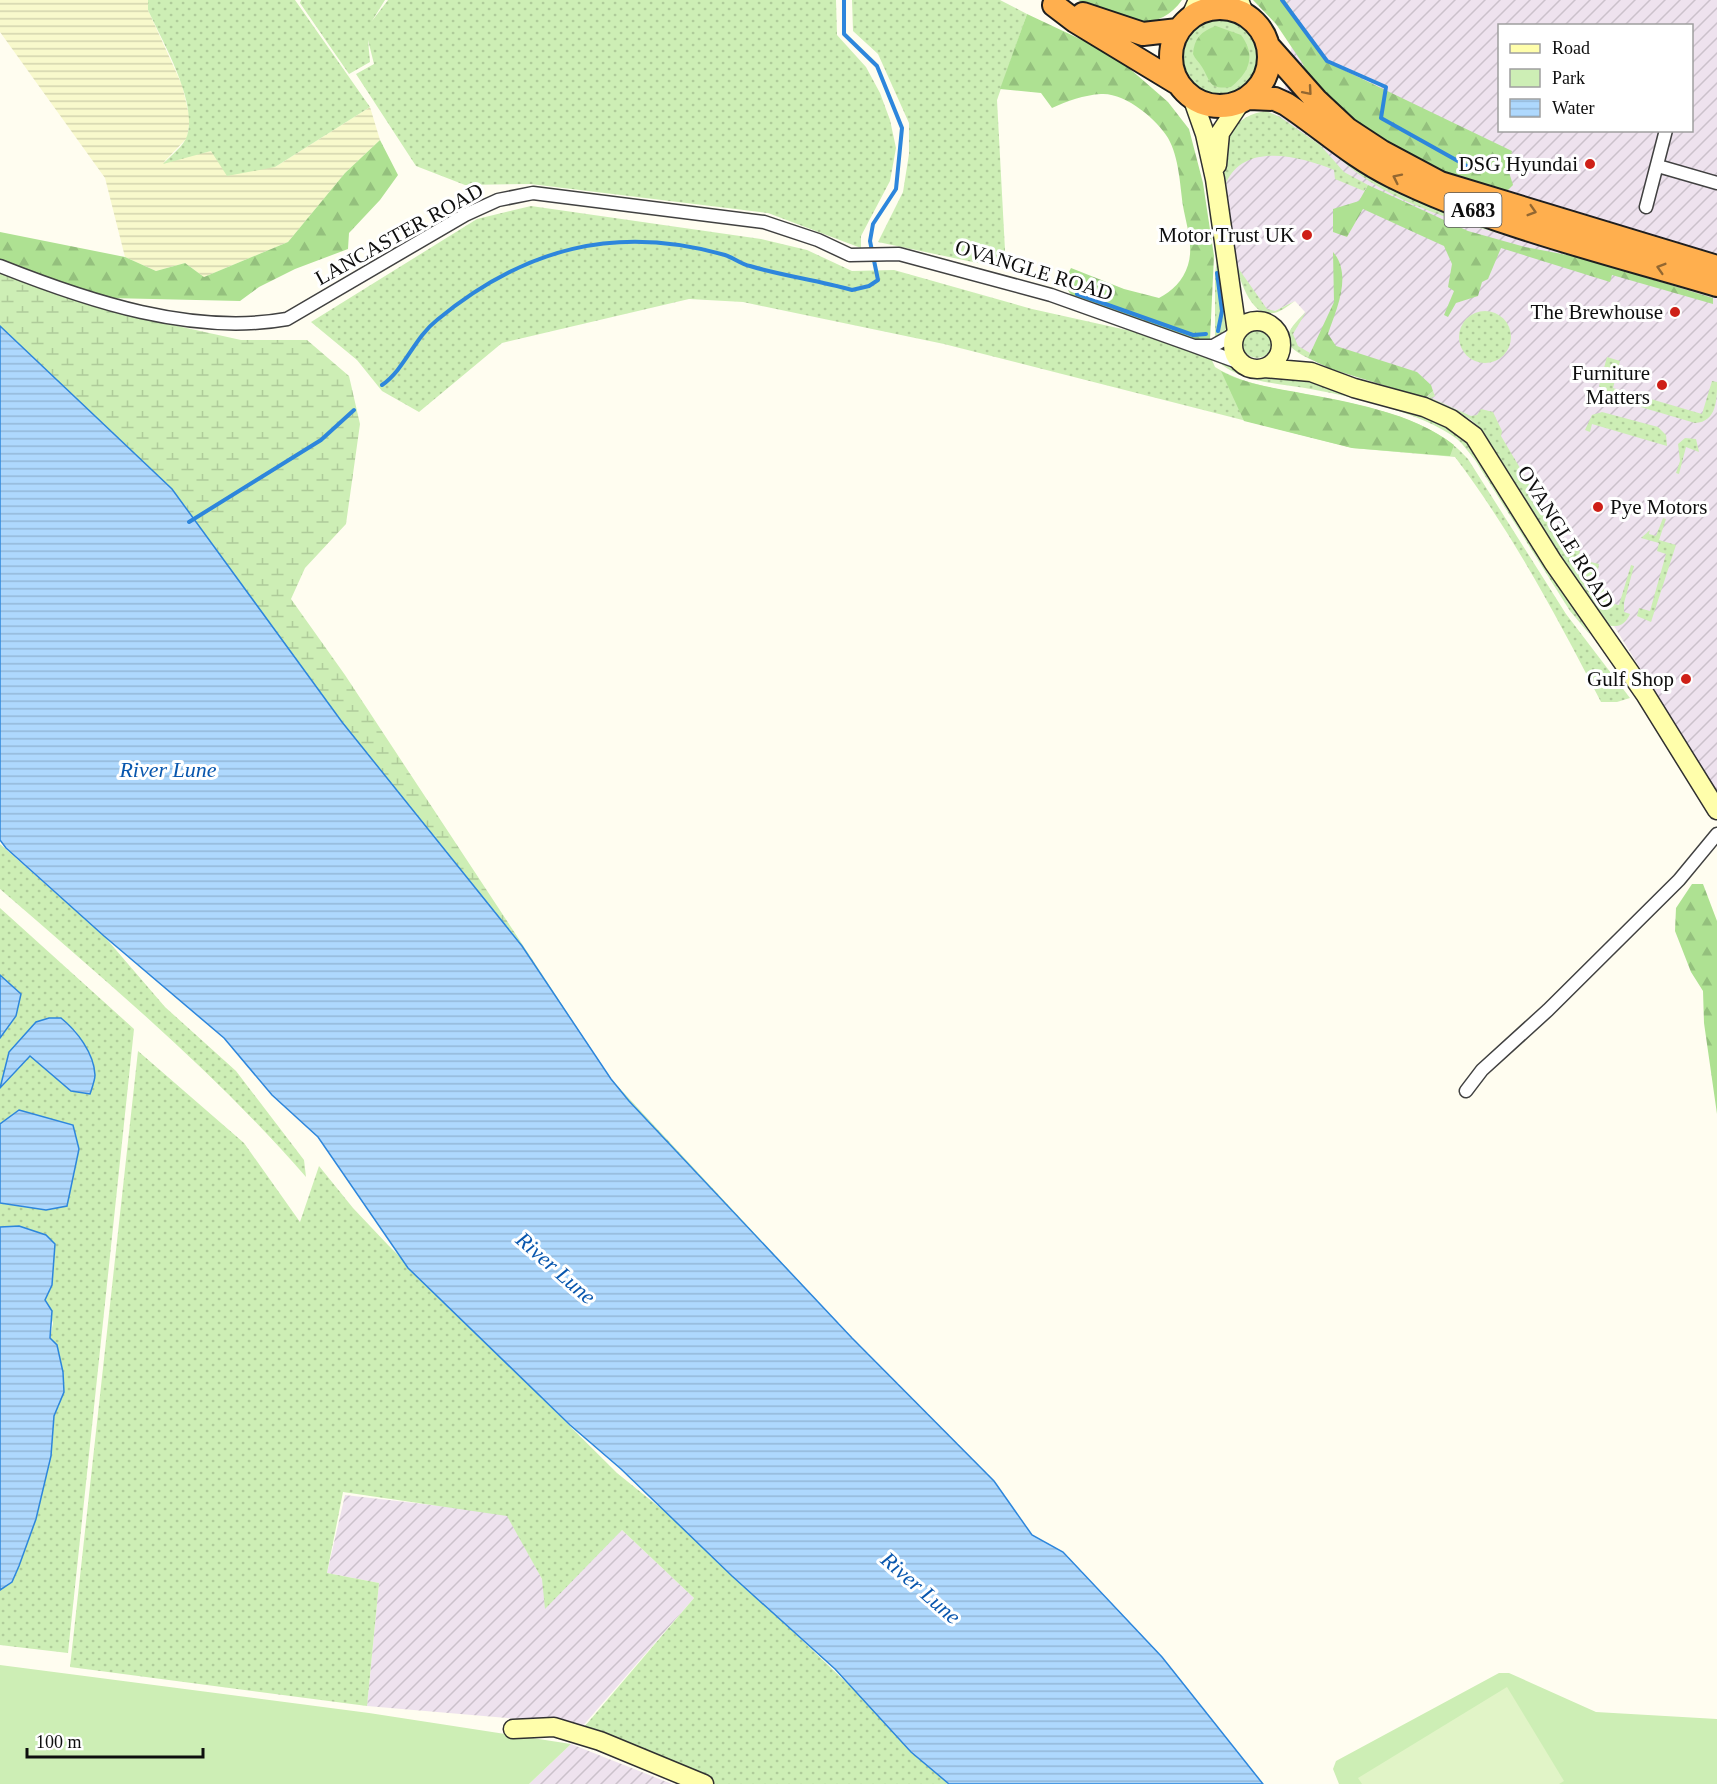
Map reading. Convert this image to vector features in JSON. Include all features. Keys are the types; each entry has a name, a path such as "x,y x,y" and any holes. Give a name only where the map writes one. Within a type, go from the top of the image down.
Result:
{"highway":[{"name":"A683","path":"1050,2 1143,34 1189,15 1217,7 1242,6 1256,22 1269,47 1316,100 1347,129 1382,152 1440,183 1717,267"},
{"name":"A683","path":"1050,2 1075,21 1186,91 1215,106 1244,100 1275,99 1286,104 1363,160 1458,205 1717,285"},
{"path":"1186,91 1171,57 1173,43 1189,15"},
{"path":"1244,100 1266,76 1269,47"}],"main road":[{"path":"1186,91 1205,134 1215,179 1237,333 1234,346 1243,364 1253,368 1264,368 1279,355 1281,342 1275,328 1262,321 1243,298 1228,265"},
{"path":"1215,179 1220,134 1244,100"},
{"path":"1237,333 1248,323 1262,321"},
{"name":"OVANGLE ROAD","path":"1281,342 1293,358 1311,372"},
{"name":"OVANGLE ROAD","path":"1264,368 1311,372 1439,413 1463,426 1474,436 1553,562 1645,694 1717,810"},
{"path":"513,1729 554,1727 600,1741 704,1784"}],"street":[{"path":"1646,207 1666,132"},
{"path":"1658,166 1717,183"},
{"name":"LANCASTER ROAD","path":"0,266 97,301 190,321 235,326 266,323 287,319 465,215 498,200 533,193 764,222 858,257"},
{"name":"OVANGLE ROAD","path":"858,257 893,254 1051,295 1243,364"},
{"path":"1194,346 1213,346 1237,333"},
{"path":"1466,1091 1482,1070 1548,1010 1679,880 1717,834"}],"shaded area":[{"path":"1270,0 1717,0 1717,793 1598,600 1476,422 1432,400 1331,369 1308,358 1293,348 1291,329 1305,312 1295,301 1275,311 1266,311 1236,265 1226,183 1240,121 1266,111 1280,116 1295,27"},
{"path":"345,1495 501,1513 508,1516 542,1579 622,1530 694,1598 581,1728 542,1721 367,1706 379,1583 327,1573"},
{"path":"571,1744 672,1784 529,1784"}],"green space":[{"path":"0,0 148,0 148,10 182,85 190,119 187,138 164,162 211,151 275,167 370,107 380,140 345,173 288,242 204,277 185,263 156,271 125,257 105,178 0,32"},
{"path":"148,0 295,0 370,107 275,167 227,176 211,151 163,164 180,147 187,136 188,106 177,72 148,10"},
{"path":"301,0 385,0 372,21 388,0 836,0 837,35 866,67 880,93 890,120 896,148 890,181 861,236 861,248 768,213 531,184 465,185 416,166 356,74 374,64 368,40 370,62 349,74 300,3"},
{"path":"852,0 1000,0 1027,14 997,100 1006,269 878,242 903,192 909,154 909,123 878,54 853,31"},
{"path":"1078,0 1182,0 1171,12 1159,19 1146,22 1118,17"},
{"path":"1253,0 1285,0 1327,62 1512,151 1508,169 1513,185 1505,193 1442,172 1358,128 1306,77 1303,64 1276,24"},
{"path":"1027,14 1114,55 1168,102 1189,129 1203,183 1214,256 1210,340 1182,337 1142,324 1072,296 1069,292 1066,282 1071,268 1124,289 1159,298 1176,285 1186,271 1190,258 1189,235 1177,162 1172,146 1163,131 1139,108 1120,97 1101,94 1076,99 1052,108 1041,93 1000,89"},
{"path":"1220,18 1235,21 1248,29 1256,42 1259,57 1256,72 1248,85 1235,93 1220,96 1205,93 1192,85 1184,72 1181,57 1184,42 1192,29 1205,21"},
{"path":"1216,26 1241,35 1248,49 1249,63 1243,75 1231,87 1224,88 1212,84 1193,54 1199,36"},
{"path":"1266,111 1280,117 1320,145 1344,172 1368,185 1364,191 1335,179 1334,170 1290,157 1260,157 1246,161 1235,170 1226,183 1236,263 1225,204 1223,156 1230,135 1238,123 1251,115"},
{"path":"380,140 398,175 380,200 349,233 348,249 295,269 259,287 240,301 109,298 0,261 0,232 125,257 156,271 185,263 204,277 288,242 345,173"},
{"path":"1329,148 1549,246 1431,212 1375,185 1350,168"},
{"path":"1368,185 1468,231 1525,247 1583,258 1713,298 1713,304 1612,275 1610,282 1501,248 1488,279 1482,282 1478,296 1456,303 1448,317 1444,315 1454,291 1448,287 1452,264 1444,246 1363,209 1347,237 1333,232 1333,209 1359,201"},
{"path":"531,206 761,239 807,250 852,271 894,270 1032,309 1131,331 1210,356 1215,367 1234,377 1273,388 1364,406 1411,421 1433,431 1468,459 1566,614 1630,698 1617,702 1601,702 1551,607 1515,546 1455,457 1352,448 944,344 743,302 689,299 502,343 419,412 382,391 357,360 311,322 477,219"},
{"path":"1333,252 1342,271 1342,282 1341,293 1328,334 1336,346 1417,372 1431,385 1433,391 1425,398 1331,369 1308,358 1334,302"},
{"path":"1218,255 1228,323 1224,334 1215,339 1215,273"},
{"path":"1236,265 1267,309 1275,311 1295,301 1275,313 1267,313 1256,307 1246,293"},
{"path":"0,273 123,314 241,340 307,340 349,376 360,424 346,524 305,568 291,599 345,675 611,1079 852,1338 994,1481 1032,1535 1063,1552 1162,1657 1263,1784 0,447"},
{"path":"1485,311 1495,313 1503,319 1509,327 1511,337 1509,347 1503,355 1495,361 1485,363 1475,361 1467,355 1461,347 1459,337 1461,327 1467,319 1475,313"},
{"path":"1306,312 1293,334 1298,346 1310,353 1308,358 1298,353 1288,342 1290,331"},
{"path":"1257,328 1268,332 1272,343 1268,354 1257,358 1246,354 1242,343 1246,332"},
{"path":"1607,357 1620,361 1613,388 1702,414 1712,381 1717,382 1716,402 1712,414 1708,419 1695,423 1610,398 1599,386"},
{"path":"1215,358 1249,376 1287,373 1419,413 1445,425 1462,438 1478,455 1591,636 1570,611 1475,460 1457,439 1425,421 1384,406 1341,395 1245,377 1224,366"},
{"path":"1221,371 1258,385 1358,404 1399,416 1419,424 1454,445 1450,456 1352,448 1244,421"},
{"path":"1433,391 1435,396 1431,398 1471,416 1477,415 1481,409 1493,412 1502,431 1501,436 1564,542 1580,551 1578,559 1599,564 1595,586 1608,590 1609,603 1619,605 1631,565 1634,566 1624,603 1624,612 1630,614 1626,621 1618,626 1607,625 1538,525 1479,427 1470,419 1425,399"},
{"path":"1602,412 1658,427 1666,435 1667,446 1592,424 1590,432 1585,430 1592,415"},
{"path":"1685,438 1696,439 1699,452 1686,447 1679,474 1676,473 1680,461 1678,444"},
{"path":"1663,518 1666,519 1659,540 1676,545 1651,622 1637,616 1639,608 1650,611 1666,554 1657,551 1659,543 1641,538 1650,530 1649,534 1656,536"},
{"path":"0,844 104,936 165,1007 236,1071 304,1160 306,1177 271,1138 197,1064 0,889"},
{"path":"1692,884 1703,884 1717,921 1717,1114 1704,1023 1703,991 1691,972 1675,931 1676,908"},
{"path":"0,908 134,1029 68,1653 0,1645 0,1590 12,1582 51,1456 54,1416 64,1392 63,1372 50,1338 53,1323 45,1300 52,1285 46,1235 19,1226 0,1227 0,1203 46,1210 67,1206 79,1149 73,1125 19,1110 0,1124 0,1038 21,994 0,975","holes":["49,1018 75,1030 87,1050 95,1075 71,1091 30,1056 1,1087"]},
{"path":"138,1051 244,1143 300,1222 319,1166 353,1208 388,1245 617,1473 669,1515 731,1572 952,1784 712,1784 585,1726 694,1598 622,1530 545,1609 542,1579 507,1516 343,1492 327,1573 379,1583 367,1706 70,1667"},
{"path":"0,1665 369,1713 571,1744 529,1784 0,1784"},
{"path":"1499,1673 1509,1673 1596,1712 1717,1719 1717,1784 1339,1784 1333,1769 1336,1761"},
{"path":"1507,1687 1564,1781 1559,1784 1362,1784 1358,1778"}],"water":[{"name":"River Lune","path":"0,326 172,489 342,722 522,946 611,1079 629,1101 852,1338 994,1481 1032,1535 1063,1552 1162,1657 1263,1784 949,1784 911,1752 835,1669 732,1576 621,1469 570,1425 408,1268 318,1137 272,1095 224,1038 104,936 6,848 0,840"},
{"path":"0,975 21,994 16,1016 0,1038"},
{"path":"49,1018 61,1018 79,1036 88,1051 95,1075 90,1094 71,1091 30,1056 0,1088 9,1052 36,1022"},
{"path":"19,1110 73,1125 79,1149 67,1206 46,1210 0,1203 0,1124"},
{"path":"19,1226 46,1235 55,1244 52,1285 45,1300 52,1311 50,1338 57,1345 63,1372 64,1392 54,1416 51,1456 36,1519 12,1582 0,1590 0,1227"}],"waterway":[{"path":"382,385 397,371 429,327 470,295 503,275 538,260 573,249 609,243 646,242 685,246 725,255 762,269 852,290 869,286 878,280 870,241 873,224 896,189 902,128 877,66 844,34 844,0"},
{"path":"1282,0 1327,61 1386,87 1381,118 1474,170"},
{"path":"1217,273 1222,311 1218,331"},
{"path":"1077,294 1193,335 1206,334"},
{"path":"189,522 321,440 354,410"}],"place":[{"name":"DSG Hyundai","path":"1590,164"},
{"name":"Motor Trust UK","path":"1307,235"},
{"name":"The Brewhouse","path":"1675,312"},
{"name":"Furniture Matters","path":"1662,385"},
{"name":"Pye Motors","path":"1598,507"},
{"name":"Gulf Shop","path":"1686,679"}]}
